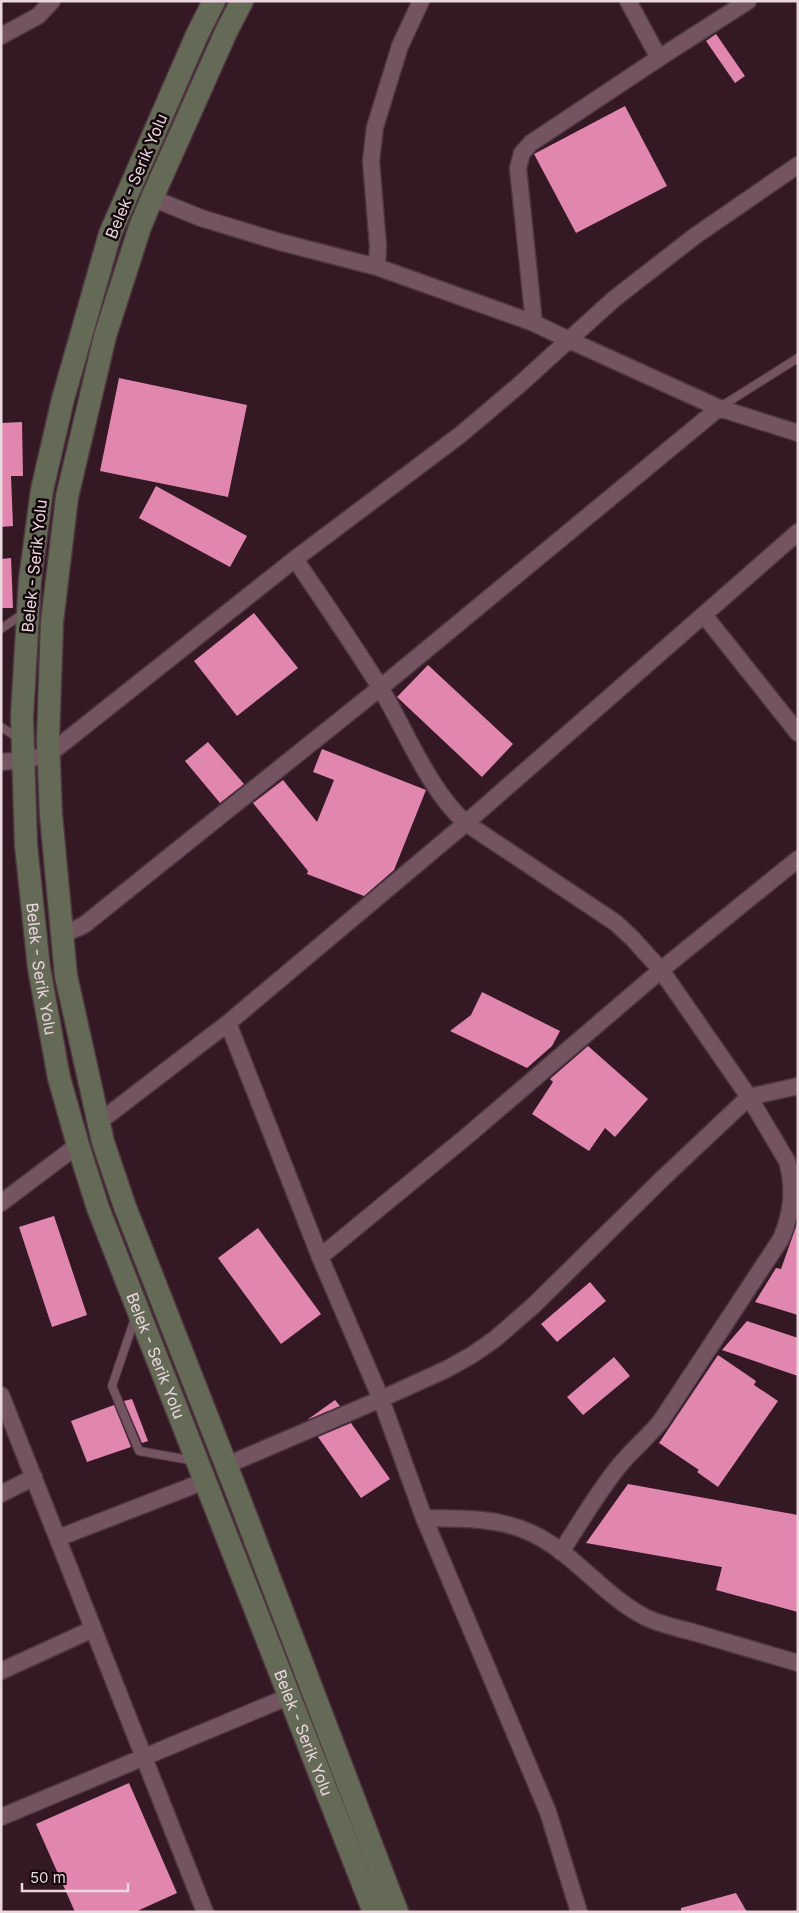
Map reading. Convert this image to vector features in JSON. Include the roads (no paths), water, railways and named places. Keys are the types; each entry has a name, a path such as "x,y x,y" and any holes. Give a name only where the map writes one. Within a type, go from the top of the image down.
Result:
{"main road":[{"name":"Belek - Serik Yolu","path":"214,1 197,35 110,234 63,399 42,490 30,580 22,717 16,754 39,968 59,1078 78,1145 98,1208 374,1912"},
{"name":"Belek - Serik Yolu","path":"242,1 226,32 140,227 105,336 67,497 52,622 48,755 50,815 66,976 103,1142 125,1207 227,1466 397,1912"}],"street":[{"path":"1,36 38,16 52,1"},
{"path":"377,268 378,246 371,161 375,127 400,46 421,1"},
{"path":"628,1 659,58"},
{"path":"534,323 518,168 519,160 531,143 748,1"},
{"path":"16,754 48,755 295,559 460,434 614,300 695,236 798,165"},
{"path":"152,198 210,220 280,242 377,268 534,323 719,408 798,433"},
{"path":"62,935 84,924 380,688 719,408"},
{"path":"99,1122 228,1023 466,823 798,532"},
{"path":"295,559 380,688 443,799 466,823 616,923 633,939 661,970 749,1097 787,1161 792,1188 792,1204 788,1224 781,1239 661,1421 649,1437 620,1465 593,1501 561,1552"},
{"path":"704,615 798,733"},
{"path":"320,1257 467,1136 661,970 798,859"},
{"path":"228,1023 320,1257 381,1399 424,1518 548,1812 579,1912"},
{"path":"227,1466 381,1399 456,1364 480,1349 515,1323 749,1097 798,1086"},
{"path":"1,1203 78,1145"},
{"path":"1,1395 206,1912"},
{"path":"58,1538 201,1471"},
{"path":"1,1494 34,1478"},
{"path":"424,1518 482,1520 508,1525 529,1532 561,1552 612,1596 648,1618 798,1663"},
{"path":"1,1671 93,1629"},
{"path":"1,1817 290,1696"}],"lane":[{"path":"719,408 798,358"},
{"path":"1,629 28,611"},
{"path":"1,727 16,754"},
{"path":"138,1309 112,1386 139,1451 201,1471"}]}
